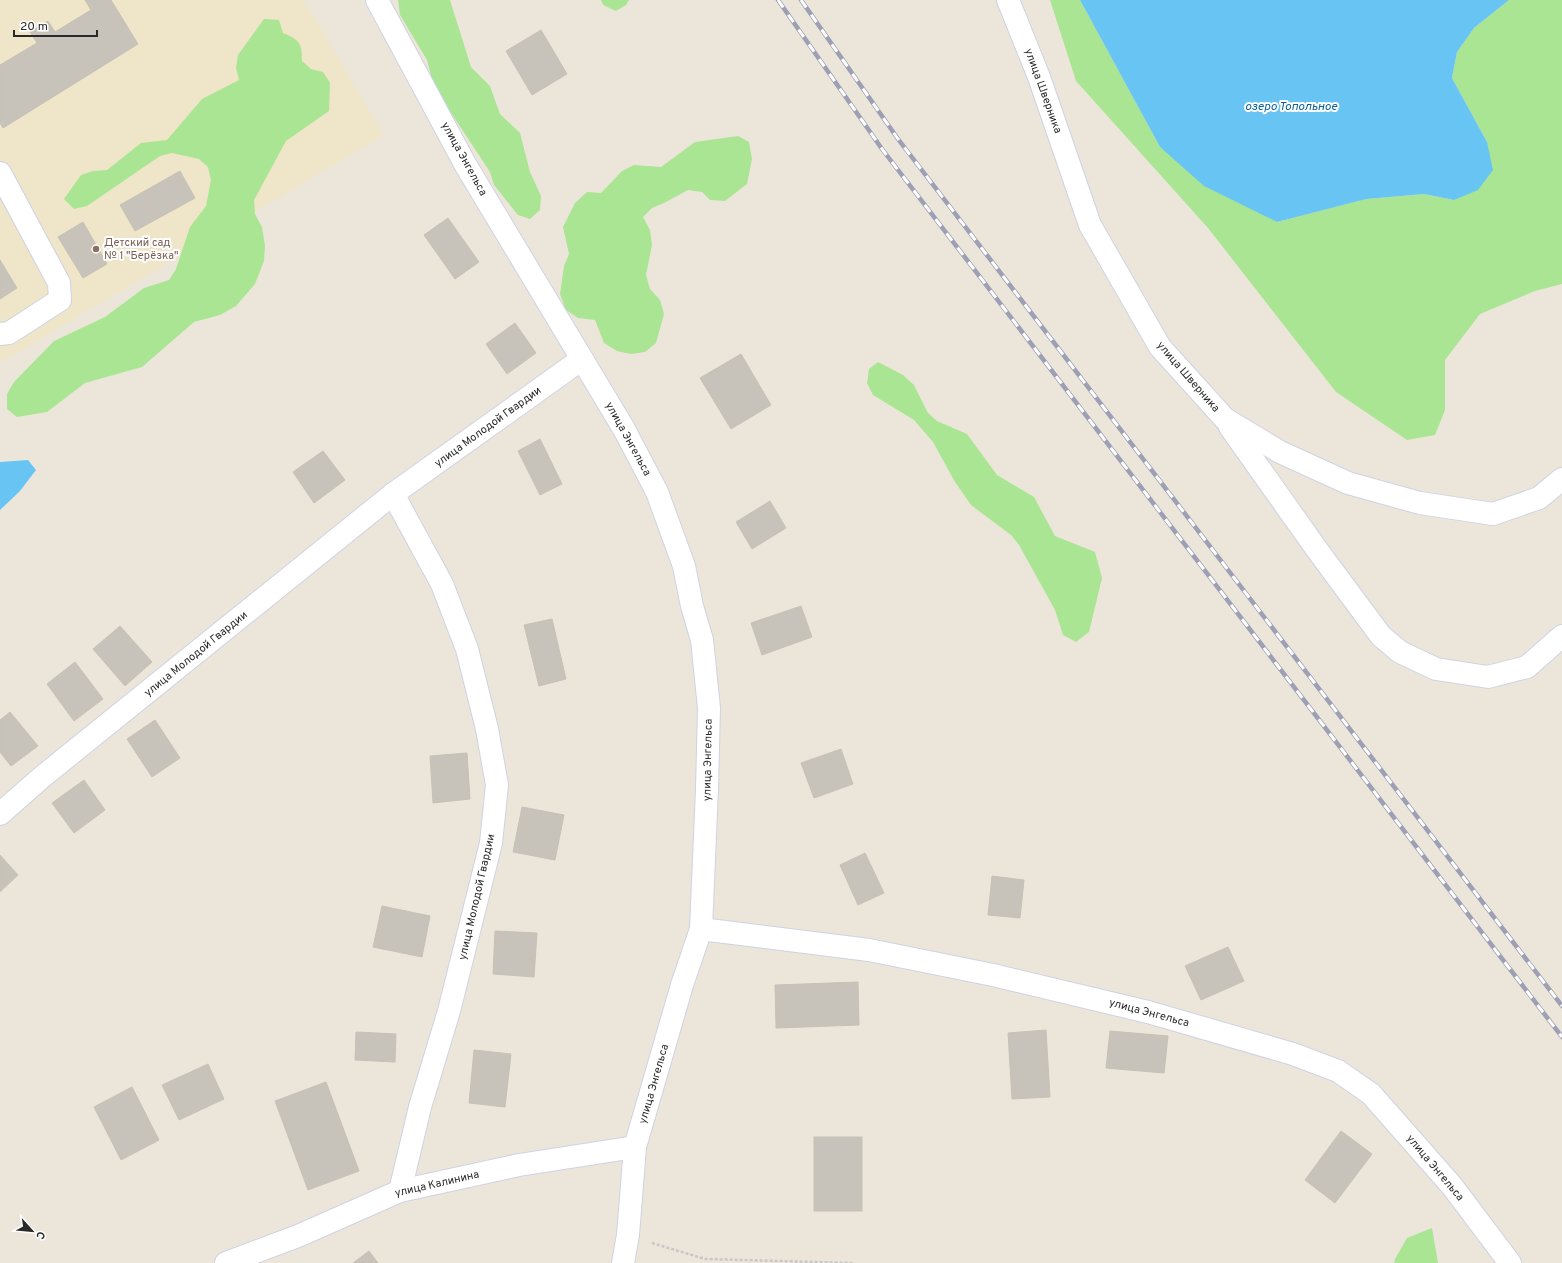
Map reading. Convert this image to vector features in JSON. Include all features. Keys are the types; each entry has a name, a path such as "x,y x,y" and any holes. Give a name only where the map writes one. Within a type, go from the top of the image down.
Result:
{"street":[{"name":"улица Энгельса","path":"377,0 465,164 624,429 657,492 684,566 692,606 702,640 709,708 701,930 682,985 635,1147 628,1235 623,1263"},
{"name":"улица Шверника","path":"1008,0 1039,77 1090,225 1160,347 1225,419 1280,452 1348,483 1420,503 1493,514 1539,498 1562,479"},
{"path":"0,173 59,283 60,300 9,333 0,334"},
{"name":"улица Молодой Гвардии","path":"0,814 42,777 393,494 582,358"},
{"path":"1225,419 1318,551 1381,636 1400,652 1436,669 1488,677 1527,667 1562,636"},
{"name":"улица Молодой Гвардии","path":"393,494 442,584 467,649 487,729 497,784 491,843 449,1011 420,1107 400,1191"},
{"name":"улица Энгельса","path":"701,930 869,950 993,975 1148,1012 1293,1054 1338,1071 1371,1094 1452,1186 1510,1263"},
{"name":"улица Калинина","path":"226,1263 298,1236 400,1191 519,1166 635,1147"}],"path":[{"path":"628,1235 705,1259 853,1263"}],"shaded area":[{"name":"Детский сад № 1 \"Берёзка\"","path":"0,0 304,0 384,135 0,363"}],"green space":[{"path":"398,0 450,0 471,67 490,86 500,114 520,133 530,172 541,196 540,210 530,219 518,215 494,185 490,172 434,87 427,60 400,15"},
{"path":"601,0 629,0 626,5 616,11 603,5"},
{"path":"1050,0 1080,0 1160,147 1277,222 1365,199 1424,194 1454,200 1487,142 1452,78 1457,52 1474,28 1509,0 1562,0 1562,284 1535,291 1480,314 1445,360 1445,410 1435,435 1407,440 1336,392 1208,228 1076,81"},
{"path":"264,19 279,20 283,33 299,43 302,61 311,69 323,72 330,83 329,111 286,141 254,200 255,214 262,227 265,246 264,261 255,284 236,306 220,315 194,322 142,367 85,383 47,412 17,417 7,409 7,394 14,382 54,341 105,317 144,288 169,280 176,269 190,227 206,206 211,180 208,167 199,159 172,153 160,156 87,206 74,209 64,199 81,175 93,171 107,170 141,143 167,140 202,99 239,80 236,68 238,55"},
{"path":"738,136 749,142 752,159 747,184 725,201 710,200 702,192 688,190 652,208 643,217 650,230 652,245 646,275 650,289 660,300 664,314 656,343 645,352 631,354 617,351 604,343 595,320 578,318 566,310 560,294 564,266 569,254 563,227 575,203 587,192 601,193 622,171 634,165 661,167 695,142"},
{"path":"878,362 903,375 914,385 928,413 937,421 967,434 997,475 1034,497 1055,536 1095,552 1102,578 1089,632 1076,642 1063,635 1055,610 1019,545 1011,535 971,505 955,482 933,442 914,420 873,395 867,383 869,369"},
{"path":"1432,1228 1438,1263 1394,1263 1407,1238"}],"water":[{"name":"озеро Топольное","path":"1080,0 1509,0 1474,28 1457,52 1452,78 1487,142 1493,170 1478,190 1454,200 1424,194 1366,199 1277,222 1204,186 1160,147"},
{"path":"28,460 36,470 20,491 0,510 0,462"}],"building":[{"path":"85,0 111,0 138,44 3,128 0,123 0,65 37,43 30,32 48,21 55,32 91,10"},
{"path":"541,30 567,74 532,95 506,51"},
{"path":"180,171 195,198 135,231 120,205"},
{"path":"448,218 479,262 455,279 424,235"},
{"path":"83,222 107,264 83,278 58,237"},
{"path":"0,260 17,288 0,299"},
{"path":"515,323 536,353 507,374 486,344"},
{"path":"741,354 771,405 731,429 700,378"},
{"path":"540,439 562,484 540,495 518,451"},
{"path":"323,451 345,480 314,503 293,472"},
{"path":"770,501 786,528 752,549 736,522"},
{"path":"801,606 812,637 762,655 751,623"},
{"path":"552,619 566,679 539,686 524,625"},
{"path":"120,626 152,662 125,686 93,649"},
{"path":"75,662 103,699 74,721 47,684"},
{"path":"10,712 38,746 11,766 0,752 0,720"},
{"path":"155,720 180,758 152,777 127,739"},
{"path":"841,749 853,784 814,798 801,763"},
{"path":"467,753 470,799 433,803 430,756"},
{"path":"84,780 105,810 74,833 52,803"},
{"path":"522,807 564,815 555,860 513,852"},
{"path":"865,853 884,893 858,905 840,865"},
{"path":"0,855 18,875 0,892"},
{"path":"992,876 1024,880 1020,918 988,915"},
{"path":"382,906 430,916 422,957 373,947"},
{"path":"495,931 537,933 534,977 493,974"},
{"path":"1228,947 1244,981 1201,1000 1185,966"},
{"path":"858,982 859,1025 776,1028 775,985"},
{"path":"1046,1030 1050,1097 1012,1099 1008,1033"},
{"path":"1110,1031 1168,1036 1164,1073 1106,1068"},
{"path":"356,1032 396,1034 395,1062 355,1060"},
{"path":"474,1050 511,1054 505,1107 469,1103"},
{"path":"208,1064 224,1099 179,1120 162,1085"},
{"path":"326,1082 359,1171 308,1190 275,1101"},
{"path":"132,1087 159,1140 121,1160 94,1107"},
{"path":"1341,1131 1372,1154 1335,1203 1305,1180"},
{"path":"814,1137 862,1137 862,1211 814,1211"},
{"path":"369,1251 378,1263 353,1263"}],"railway":[{"path":"778,0 882,149 1562,1037"},
{"path":"801,0 898,139 1562,1006"}],"place":[{"name":"Детский сад № 1 \"Берёзка\"","path":"96,249"}]}
